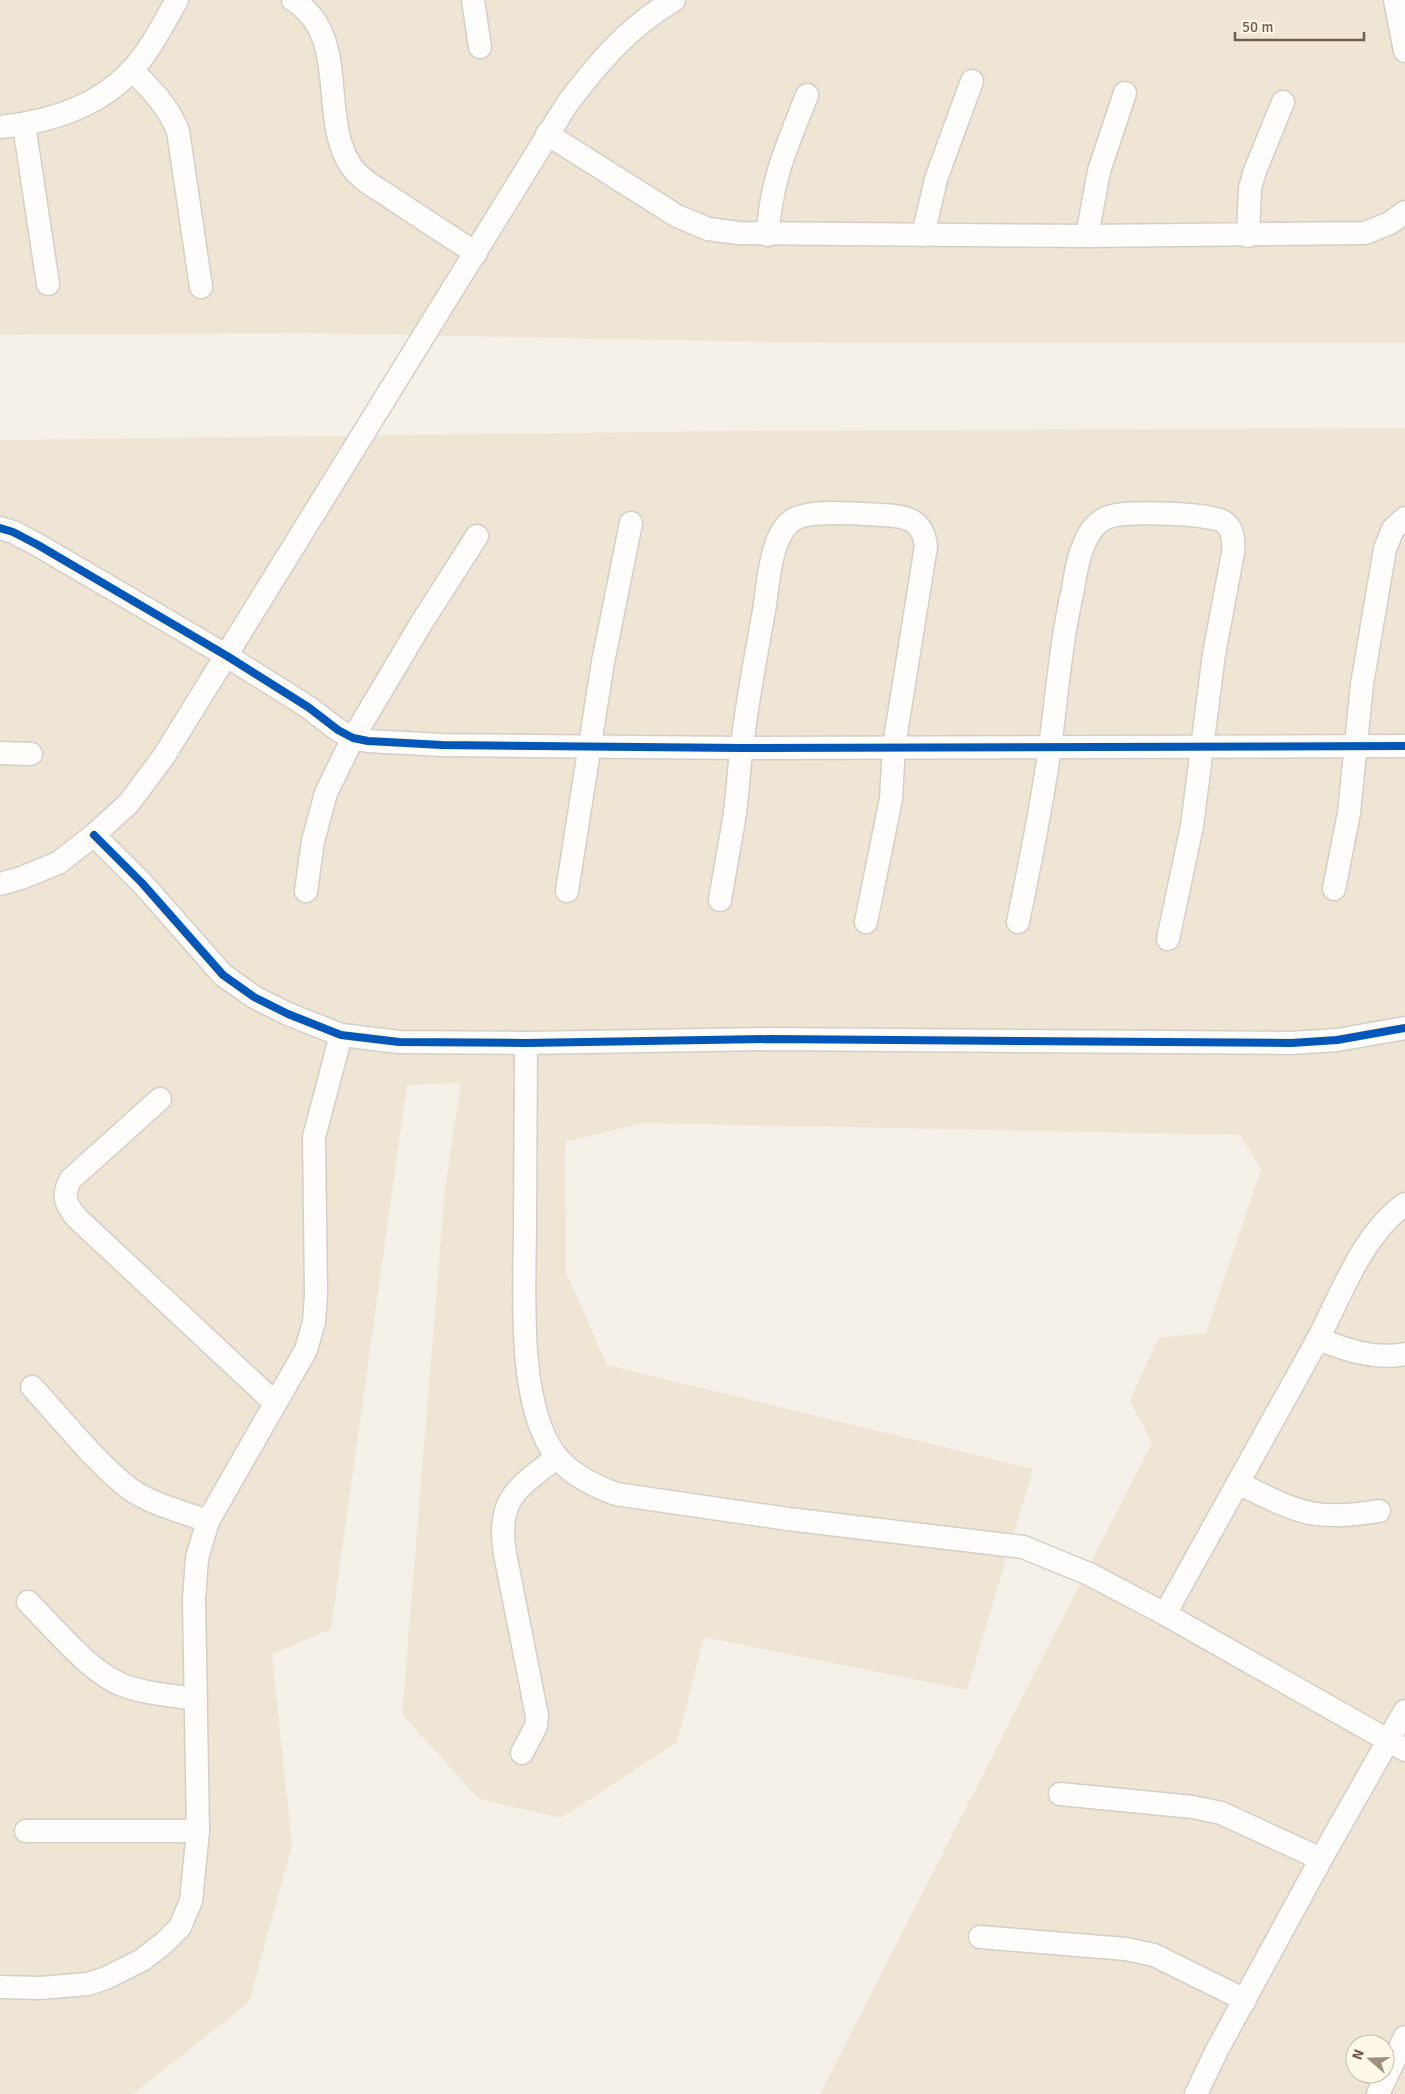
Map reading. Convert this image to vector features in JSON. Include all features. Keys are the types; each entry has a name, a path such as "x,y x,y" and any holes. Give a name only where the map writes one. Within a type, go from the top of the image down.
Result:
{"street":[{"path":"0,128 24,125 82,107 101,98 132,70 177,0"},
{"path":"293,0 310,15 324,36 330,64 335,127 341,149 352,168 370,184 476,253"},
{"path":"473,0 480,47"},
{"path":"0,884 21,878 58,863 94,835 129,802 158,763 227,656 476,253 547,134 598,63 622,38 650,14 674,0"},
{"path":"1395,0 1405,51"},
{"path":"132,70 156,94 172,115 178,131 201,287"},
{"path":"923,235 936,179 972,81"},
{"path":"1087,236 1099,171 1125,93"},
{"path":"768,235 774,181 807,95"},
{"path":"1248,236 1250,188 1283,102"},
{"path":"24,125 48,284"},
{"path":"547,134 677,216 708,229 768,235 1248,236 1365,233 1390,224 1405,212"},
{"path":"720,900 733,825 741,748 772,562 783,528 792,520 801,516 853,513 895,515 913,521 921,527 925,536 925,560 894,746 891,799 866,922"},
{"path":"1018,922 1050,746 1059,662 1083,547 1095,526 1106,518 1127,513 1220,519 1226,523 1234,537 1233,553 1214,654 1192,826 1168,939"},
{"path":"1334,889 1349,813 1362,684 1385,550 1394,529 1405,518"},
{"path":"567,891 603,662 631,523"},
{"path":"0,528 13,532 38,545 227,656 353,738 442,745 741,748 894,746 1201,748 1405,746"},
{"path":"306,891 313,841 326,793 353,738 422,622 477,536"},
{"path":"0,753 31,754"},
{"path":"94,835 142,883 223,975 254,997 288,1014 341,1035 399,1042 526,1043 771,1039 1291,1043 1337,1040 1405,1028"},
{"path":"0,1987 40,1988 88,1984 128,1968 164,1943 180,1927 191,1901 198,1831 194,1579 201,1540 208,1521 306,1350 314,1322 313,1150 320,1112 341,1035"},
{"path":"526,1043 525,1321 528,1368 536,1410 549,1444 557,1457 592,1485 616,1494 788,1519 979,1540 1023,1547 1089,1574 1397,1745"},
{"path":"160,1099 70,1179 66,1188 66,1204 78,1219 275,1403"},
{"path":"1164,1614 1318,1339 1358,1260 1379,1227 1405,1204"},
{"path":"1318,1339 1373,1356 1387,1358 1405,1354"},
{"path":"32,1387 114,1475 132,1490 154,1502 208,1521"},
{"path":"522,1753 536,1726 537,1716 505,1554 502,1535 503,1520 508,1502 515,1490 557,1457"},
{"path":"1238,1483 1289,1508 1314,1515 1348,1516 1380,1511"},
{"path":"28,1602 93,1667 110,1679 136,1690 196,1699"},
{"path":"1196,2094 1321,1858 1397,1745 1405,1711"},
{"path":"1060,1794 1193,1807 1221,1813 1321,1858"},
{"path":"26,1831 198,1831"},
{"path":"980,1938 1126,1949 1154,1955 1245,2000"},
{"path":"1378,2094 1405,2037"}],"shaded area":[{"path":"0,0 1405,0 1405,343 831,343 301,333 0,335"},
{"path":"1405,428 1405,2094 820,2094 1152,1443 1130,1401 1158,1338 1206,1333 1261,1169 1240,1135 642,1123 565,1142 566,1272 607,1365 1033,1469 967,1690 704,1637 677,1742 561,1818 479,1799 402,1714 445,1189 461,1083 407,1085 331,1629 272,1654 292,1845 249,2002 133,2094 0,2094 0,440 722,431"}],"cycle path":[{"path":"0,528 13,532 38,545 227,656 308,707 338,730 353,738 368,741 442,745 741,748 1405,746"},
{"path":"94,835 142,883 223,975 254,997 288,1014 341,1035 399,1042 526,1043 771,1039 1291,1043 1337,1040 1405,1028"}]}
